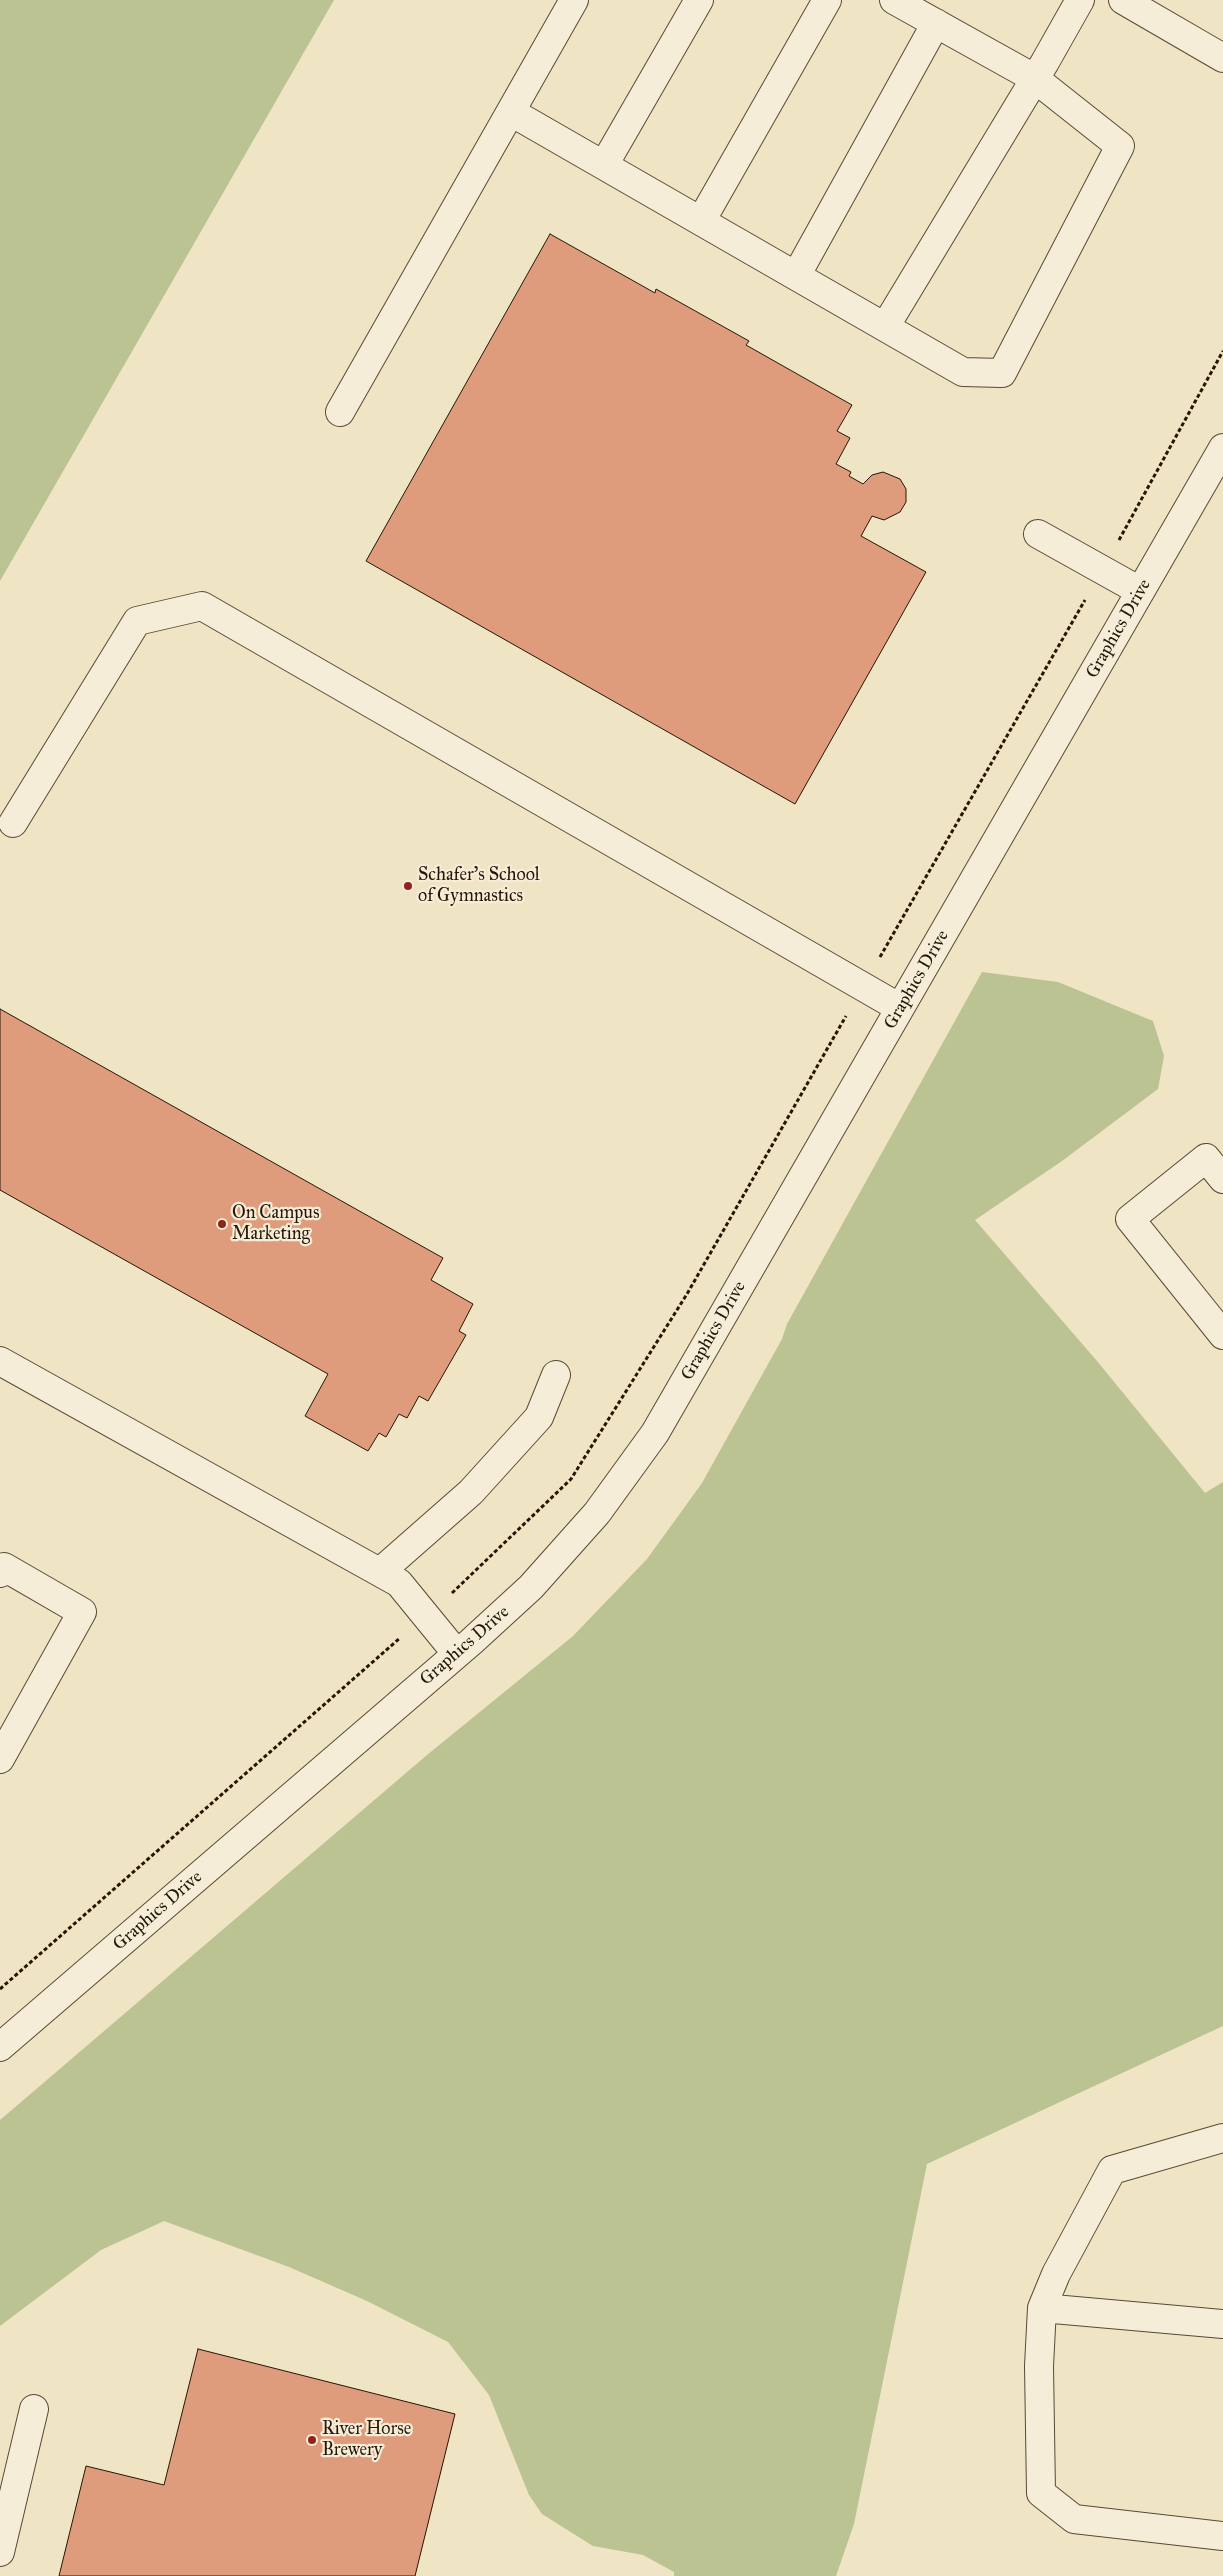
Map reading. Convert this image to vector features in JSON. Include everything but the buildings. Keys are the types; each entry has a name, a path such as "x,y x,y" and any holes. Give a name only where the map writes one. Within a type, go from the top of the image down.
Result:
{"lane":[{"path":"340,412 574,0"},
{"path":"604,166 698,0"},
{"path":"701,222 827,0"},
{"path":"511,112 963,372 1002,373 1120,146 1034,78 894,0"},
{"path":"885,327 1080,0"},
{"path":"1123,0 1223,58"},
{"path":"796,276 936,24"},
{"name":"Graphics Drive","path":"0,2047 457,1654 531,1587 597,1513 655,1433 1223,448"},
{"path":"1038,534 1140,592"},
{"path":"13,823 137,621 202,606 900,1008"},
{"path":"1223,1179 1206,1158 1130,1220 1223,1335"},
{"path":"0,1361 400,1583 457,1654"},
{"path":"380,1572 471,1492 539,1417 556,1375"},
{"path":"0,1573 4,1567 82,1612 0,1759"},
{"path":"1223,2138 1112,2170 1056,2274 1042,2308 1039,2366 1041,2493 1074,2519 1223,2536"},
{"path":"1042,2308 1223,2324"},
{"path":"0,2552 34,2409"}],"path":[{"path":"0,1989 462,1584 571,1478 688,1294 1102,570 1223,351"}],"green space":[{"path":"0,0 334,0 0,581"},
{"path":"982,972 1058,982 1153,1021 1164,1056 1158,1089 1062,1161 975,1220 1097,1361 1205,1493 1223,1482 1223,2026 927,2164 854,2524 836,2576 674,2576 674,2572 643,2555 593,2546 542,2514 529,2495 489,2395 448,2342 367,2301 289,2267 164,2221 101,2250 0,2326 0,2120 427,1755 573,1636 647,1559 702,1483 782,1339 787,1324"}],"place":[{"name":"Schafer's School of Gymnastics","path":"408,886"},
{"name":"On Campus Marketing","path":"222,1224"},
{"name":"River Horse Brewery","path":"312,2440"}]}
